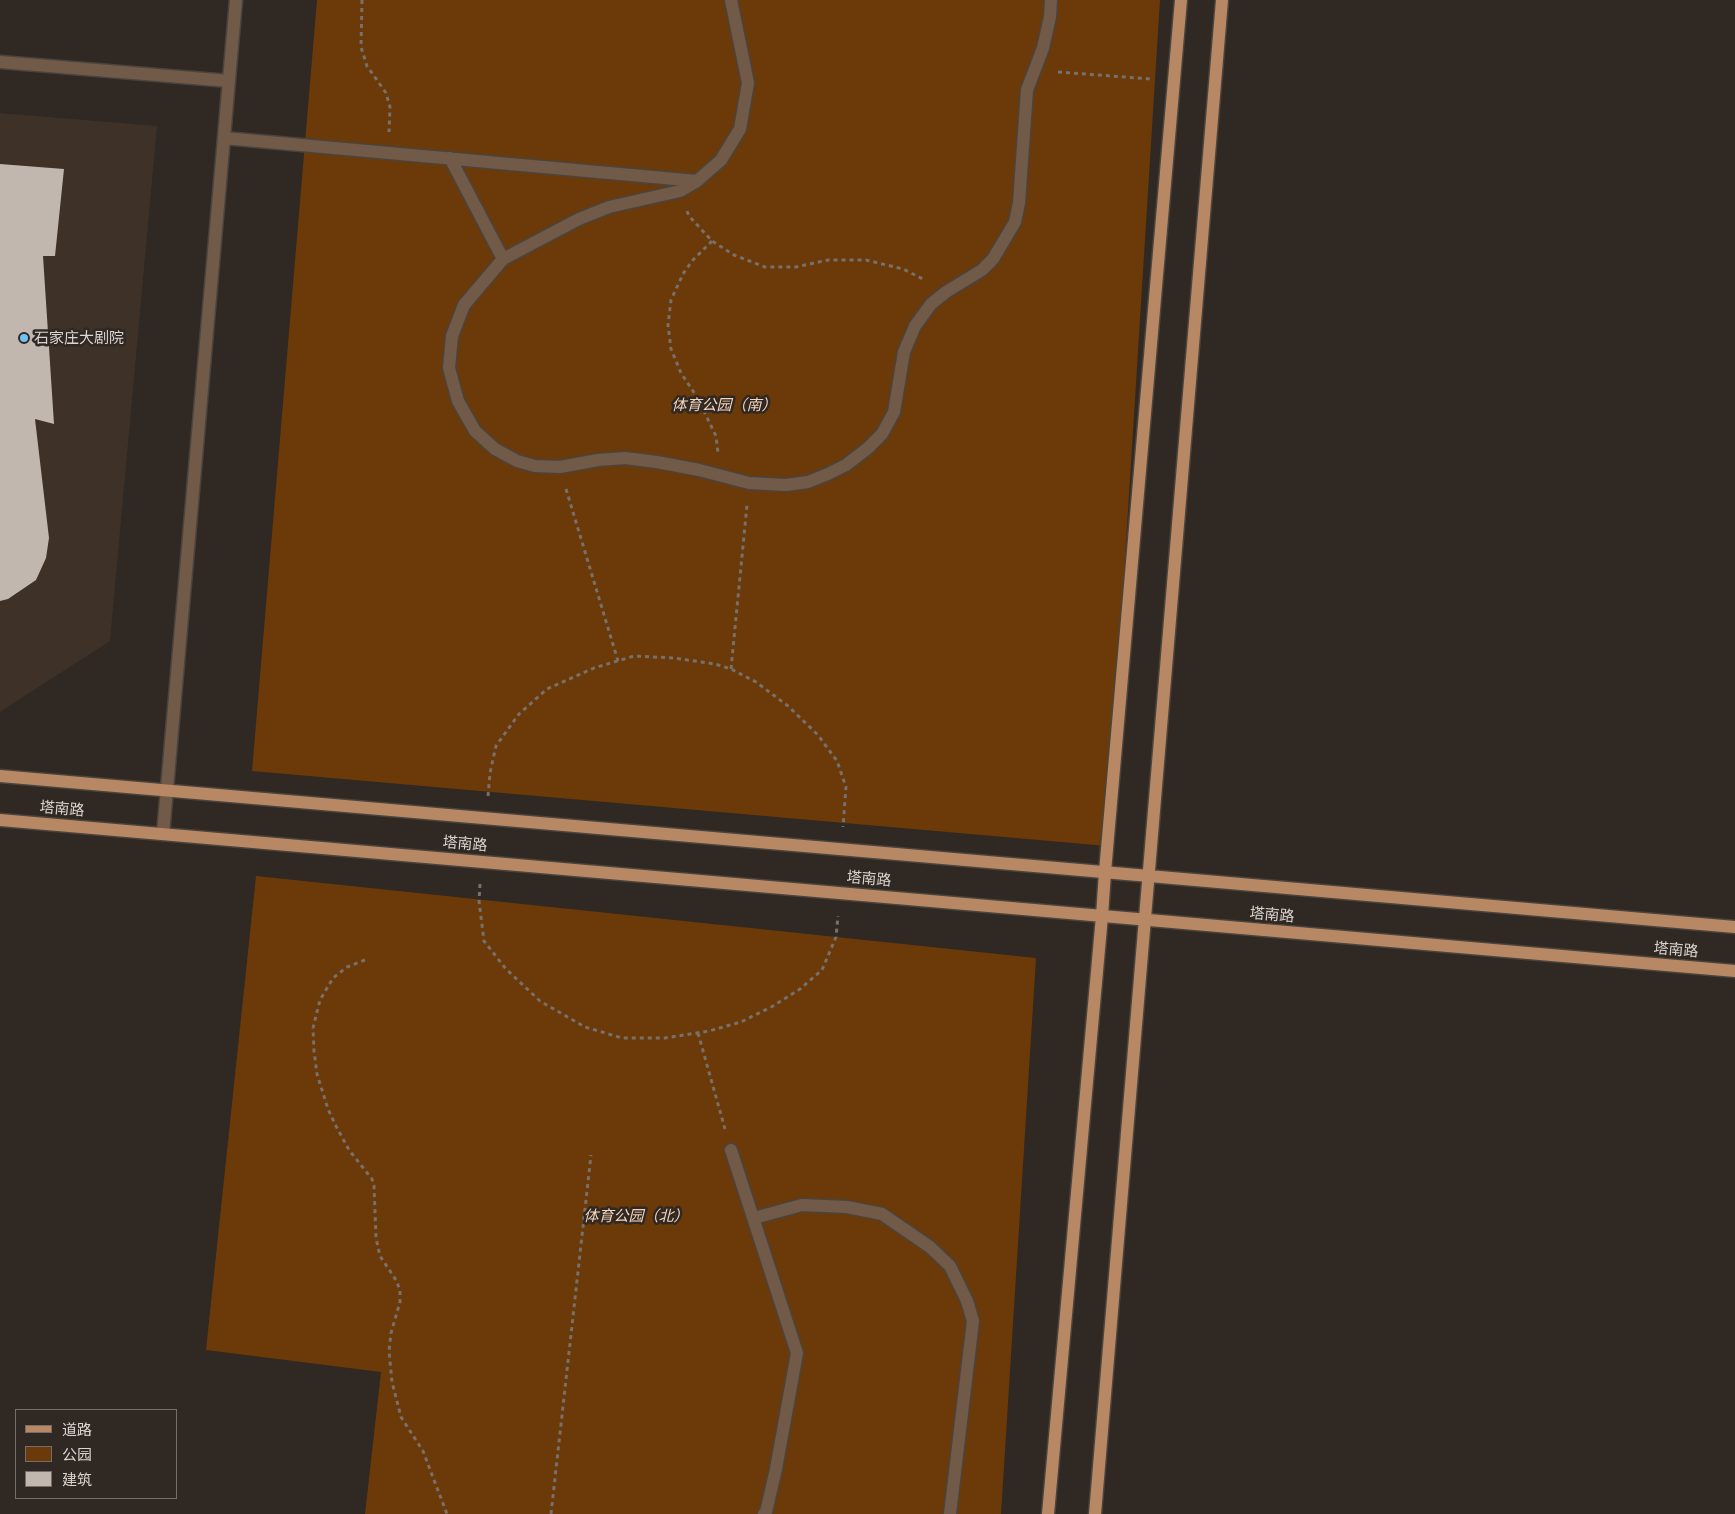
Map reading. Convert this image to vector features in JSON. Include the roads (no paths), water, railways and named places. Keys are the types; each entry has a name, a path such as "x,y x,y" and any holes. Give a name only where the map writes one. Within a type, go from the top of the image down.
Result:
{"main road":[{"path":"1048,1514 1181,0"},
{"path":"1094,1514 1222,0"},
{"name":"塔南路","path":"0,776 1735,927"},
{"name":"塔南路","path":"0,820 1735,971"}],"street":[{"path":"163,834 236,0"},
{"path":"731,0 748,83 740,129 721,160 697,181 680,191 609,207 578,219 503,259 464,305 452,336 449,368 458,401 474,431 495,449 517,461 535,466 560,467 598,460 625,458 657,462 717,474 749,483 786,485 808,482 846,465 882,434 894,412 904,352 915,326 932,304 946,292 982,270 993,259 1015,222 1019,203 1027,90 1043,48 1050,17 1051,0"},
{"path":"0,62 229,81"},
{"path":"224,138 697,181"},
{"path":"450,158 503,259"},
{"path":"731,1150 797,1353 776,1468 764,1514"},
{"path":"754,1218 802,1205 847,1207 882,1214 930,1247 950,1266 967,1301 973,1321 950,1514"}],"place":[{"name":"石家庄大剧院","path":"24,338"}],"park label":[{"name":"体育公园（南）","path":"724,405"},
{"name":"体育公园（北）","path":"636,1216"}]}
